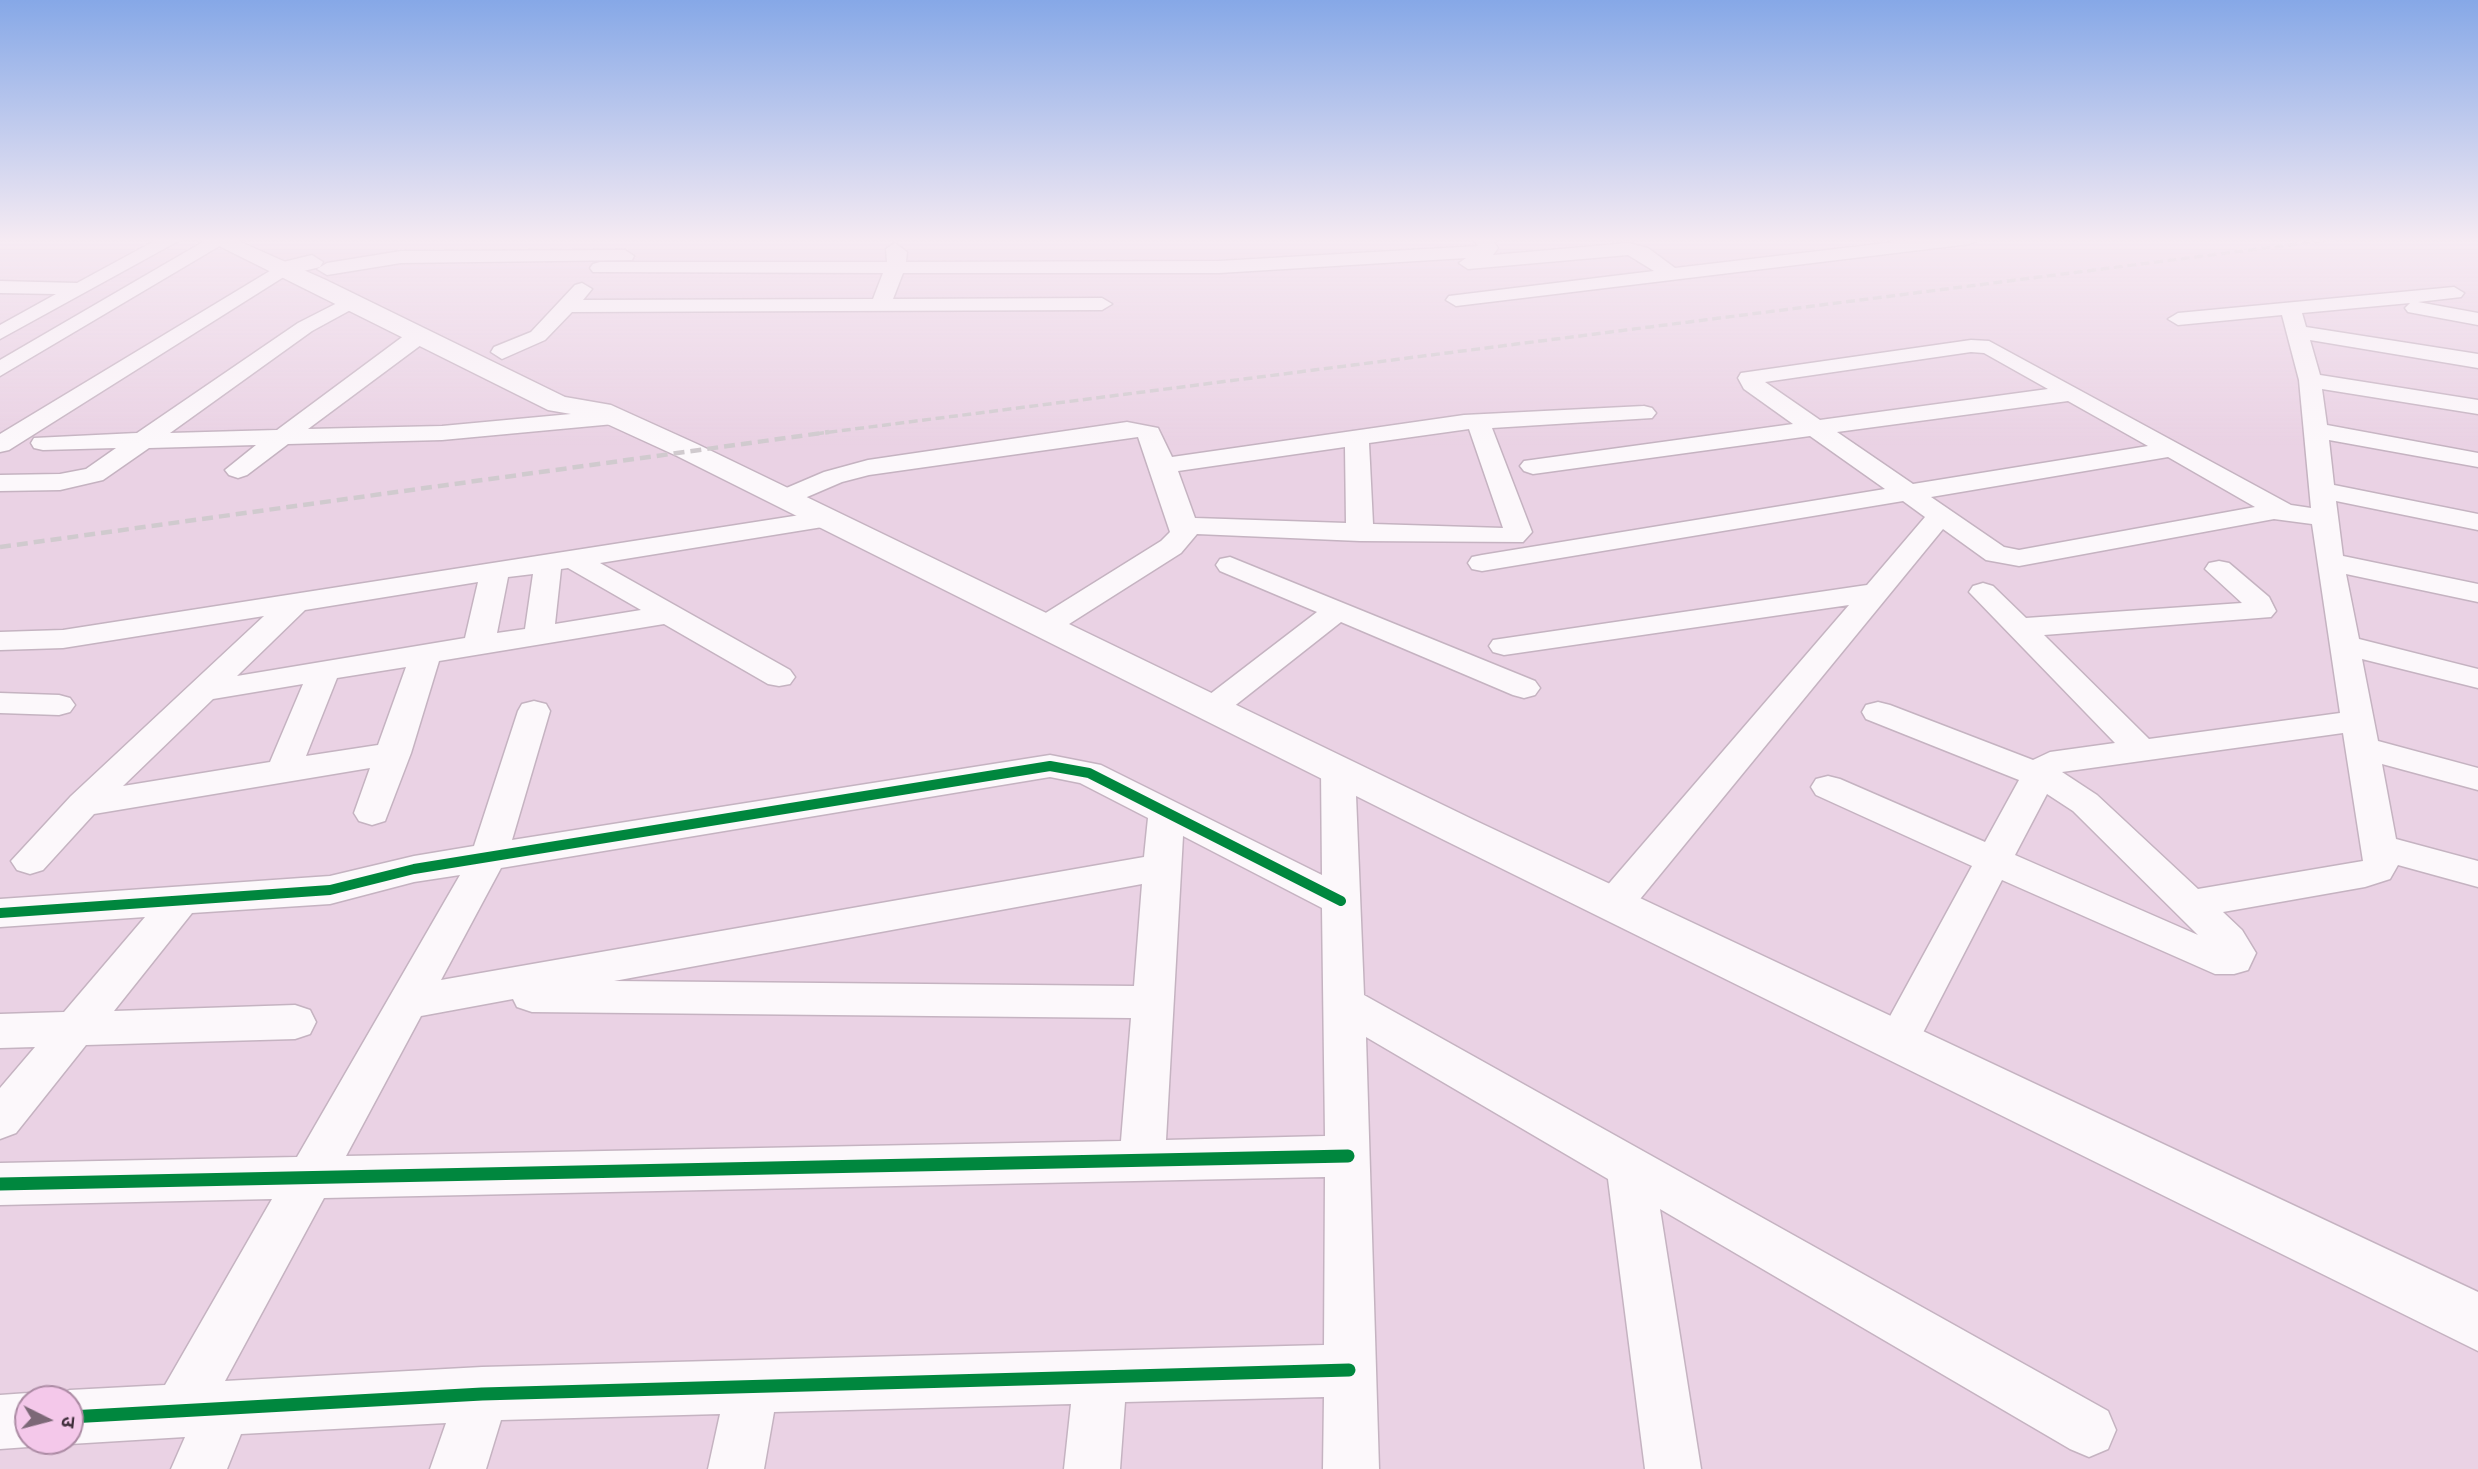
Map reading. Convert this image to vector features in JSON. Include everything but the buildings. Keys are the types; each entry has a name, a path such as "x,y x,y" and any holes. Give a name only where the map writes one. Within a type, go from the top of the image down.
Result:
{"main road":[{"path":"358,308 558,404 608,414 786,498 1613,905 2478,1322"},
{"path":"409,308 548,373"},
{"path":"572,383 595,394 608,414"}],"street":[{"path":"0,333 47,308"},
{"path":"0,369 103,308"},
{"path":"0,445 223,308"},
{"path":"0,483 79,479 109,466 305,327 341,308"},
{"path":"502,352 538,336 565,308"},
{"path":"2293,320 2342,308"},
{"path":"2414,308 2478,319"},
{"path":"2178,319 2293,320 2478,361"},
{"path":"2191,904 2365,874 2377,870 2382,860 2330,562 2309,380 2293,320"},
{"path":"238,470 418,337"},
{"path":"2282,511 1996,349 1979,346 1749,378 1752,384 1989,551 2019,558 2322,504 2478,522"},
{"path":"2309,380 2478,407"},
{"path":"1533,466 1812,426 2073,393"},
{"path":"1163,466 1478,421 1644,413"},
{"path":"43,443 442,433 608,414"},
{"path":"1184,526 1513,537 1518,532 1478,421"},
{"path":"786,498 833,477 868,468 1127,429 1149,433 1184,526 1180,540 1047,625"},
{"path":"2315,430 2478,460"},
{"path":"1357,438 1360,533"},
{"path":"1482,563 1904,491 2174,449"},
{"path":"1613,905 1940,516"},
{"path":"0,641 63,639 827,519"},
{"path":"561,562 669,614 779,677"},
{"path":"539,636 561,562"},
{"path":"2330,562 2478,593"},
{"path":"1230,565 1524,688"},
{"path":"2019,628 2261,611 2259,603 2219,569"},
{"path":"479,646 495,572"},
{"path":"1504,646 1876,592"},
{"path":"1983,592 2141,750"},
{"path":"30,861 83,804 296,602"},
{"path":"1212,708 1338,610"},
{"path":"202,691 669,614"},
{"path":"2345,645 2478,679"},
{"path":"372,813 426,654"},
{"path":"283,771 324,671"},
{"path":"0,704 58,705"},
{"path":"199,1469 203,1410 313,1178 489,856 534,711"},
{"path":"1828,787 1994,858 2215,959 2234,959 2236,953 2228,940 2085,803 2039,775 1878,712"},
{"path":"1897,1042 2039,775 2050,763 2141,750 2360,734 2478,779"},
{"path":"83,804 394,753"},
{"path":"0,913 330,890 414,869 1034,767 1069,767 1089,773 1341,901"},
{"path":"1338,770 1348,1156 1351,1469"},
{"path":"1142,1160 1166,812"},
{"path":"2380,847 2478,874"},
{"path":"410,1002 1162,867"},
{"path":"0,1120 180,900"},
{"path":"453,995 1153,1002"},
{"path":"1343,1003 2089,1430"},
{"path":"0,1031 295,1022"},
{"path":"0,1184 1348,1156"},
{"path":"1630,1168 1673,1469"},
{"path":"84,1417 482,1394 1349,1370"},
{"path":"1092,1469 1100,1377"},
{"path":"736,1469 753,1386"},
{"path":"458,1469 482,1394"}],"railway":[{"path":"815,434 1801,308"},
{"path":"0,547 829,432"}],"cycle path":[{"path":"0,913 330,890 414,869 1050,766 1089,773 1341,901"},
{"path":"0,1184 1348,1156"},
{"path":"84,1416 482,1394 1349,1370"}]}
